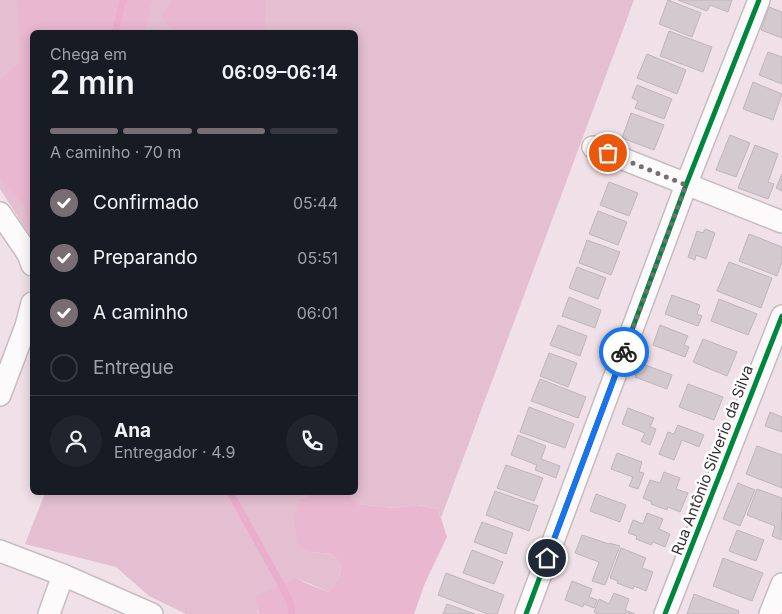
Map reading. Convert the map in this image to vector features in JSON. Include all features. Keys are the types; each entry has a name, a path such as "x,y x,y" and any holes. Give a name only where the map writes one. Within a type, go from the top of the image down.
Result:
{"street":[{"path":"526,614 686,185 759,0"},
{"path":"593,147 782,222"},
{"path":"0,213 30,260"},
{"path":"0,395 30,311"},
{"name":"Rua Antônio Silverio da Silva","path":"665,614 782,316"},
{"path":"0,551 63,575 146,613"},
{"path":"49,614 63,575"},
{"path":"770,614 782,584"}],"shaded area":[{"path":"0,0 634,0 441,518 438,509 418,505 393,508 358,504 350,495 358,495 358,30 30,30 30,236 0,189"},
{"path":"18,0 152,0 145,30 30,30 30,235 24,206 6,186 0,176 0,80 20,62"},
{"path":"171,0 265,0 265,30 172,30 161,17"},
{"path":"44,495 309,495 300,499 311,552 332,554 341,565 339,578 329,592 296,578 257,611 259,614 186,614 149,596 116,567 25,544"},
{"path":"309,495 350,495 358,504 393,508 417,505 438,509 447,537 425,583 414,614 259,614 255,597 296,578 329,592 339,578 341,565 332,554 311,552 300,547 295,528 295,518 300,499"}],"building":[{"path":"668,0 701,13 692,37 659,24"},
{"path":"678,0 732,0 728,12 710,5 707,11"},
{"path":"769,7 782,12 782,38 761,30"},
{"path":"669,31 712,47 703,72 660,56"},
{"path":"768,52 782,57 782,84 759,75"},
{"path":"647,54 686,70 677,94 637,78"},
{"path":"753,82 782,94 773,120 743,109"},
{"path":"637,85 672,99 664,119 635,108 638,101 632,98"},
{"path":"631,113 664,125 654,150 622,138"},
{"path":"730,135 750,143 736,177 716,170"},
{"path":"755,145 778,154 768,182 774,184 768,199 738,188"},
{"path":"782,174 782,191 776,188"},
{"path":"609,182 638,193 629,216 600,205"},
{"path":"598,211 627,222 618,245 589,234"},
{"path":"705,229 715,233 706,259 696,255 695,260 688,257 697,231 703,233"},
{"path":"749,234 782,247 782,262 777,276 739,261"},
{"path":"587,240 620,252 611,275 579,263"},
{"path":"729,262 772,278 761,308 717,291"},
{"path":"577,267 606,278 598,299 569,288"},
{"path":"672,295 700,305 697,314 702,316 698,326 665,314"},
{"path":"569,297 601,310 595,328 562,316"},
{"path":"719,299 757,314 748,335 711,321"},
{"path":"558,325 587,336 580,356 550,345"},
{"path":"660,325 688,336 684,345 689,347 685,357 653,345"},
{"path":"703,339 737,352 727,376 693,362"},
{"path":"549,353 577,363 568,387 540,376"},
{"path":"640,363 672,375 667,389 635,377"},
{"path":"540,379 586,397 578,418 531,401"},
{"path":"688,384 723,397 714,420 679,407"},
{"path":"529,407 574,424 565,448 520,432"},
{"path":"628,408 654,418 650,427 656,429 650,445 641,441 645,433 622,424"},
{"path":"770,412 782,417 782,432 765,426"},
{"path":"678,425 704,435 699,447 682,440 674,460 659,454 668,432 674,434"},
{"path":"518,435 546,446 541,459 560,466 556,478 535,470 537,465 511,455"},
{"path":"757,446 782,455 782,488 746,474"},
{"path":"617,453 642,462 639,472 644,473 638,489 629,486 633,477 611,469"},
{"path":"506,465 543,478 534,501 497,488"},
{"path":"664,472 680,478 676,489 688,493 680,512 668,507 667,510 651,504 652,502 643,498 650,480 660,483"},
{"path":"738,483 755,490 740,526 723,519"},
{"path":"757,489 782,498 781,540 772,536 775,526 747,515"},
{"path":"495,491 538,506 529,531 486,515"},
{"path":"596,494 626,505 620,522 590,511"},
{"path":"647,513 663,519 659,529 670,534 665,547 653,542 651,545 636,539 637,536 628,533 633,520 643,524"},
{"path":"482,522 513,533 506,554 474,542"},
{"path":"737,530 764,540 756,561 729,551"},
{"path":"582,535 620,546 605,585 592,581 599,562 575,553"},
{"path":"621,548 646,558 642,568 653,572 646,591 634,586 633,589 610,578"},
{"path":"472,550 503,562 494,584 463,573"},
{"path":"723,558 763,573 752,601 713,586"},
{"path":"446,573 504,595 497,614 488,614 438,595"},
{"path":"572,581 592,589 589,597 597,600 594,608 584,604 583,607 565,600"},
{"path":"614,593 629,599 625,610 635,614 598,614 594,612 599,599 609,604"},
{"path":"694,594 739,611 738,614 687,614"},
{"path":"447,604 475,614 443,614"}],"waterway":[{"path":"116,30 123,0"},
{"path":"232,495 290,601 292,614"}],"cycle path":[{"path":"526,614 686,185 759,0"},
{"path":"665,614 782,316"}],"way so far":[{"path":"608,153 686,185 624,352"}],"route":[{"path":"547,558 624,352"}]}
